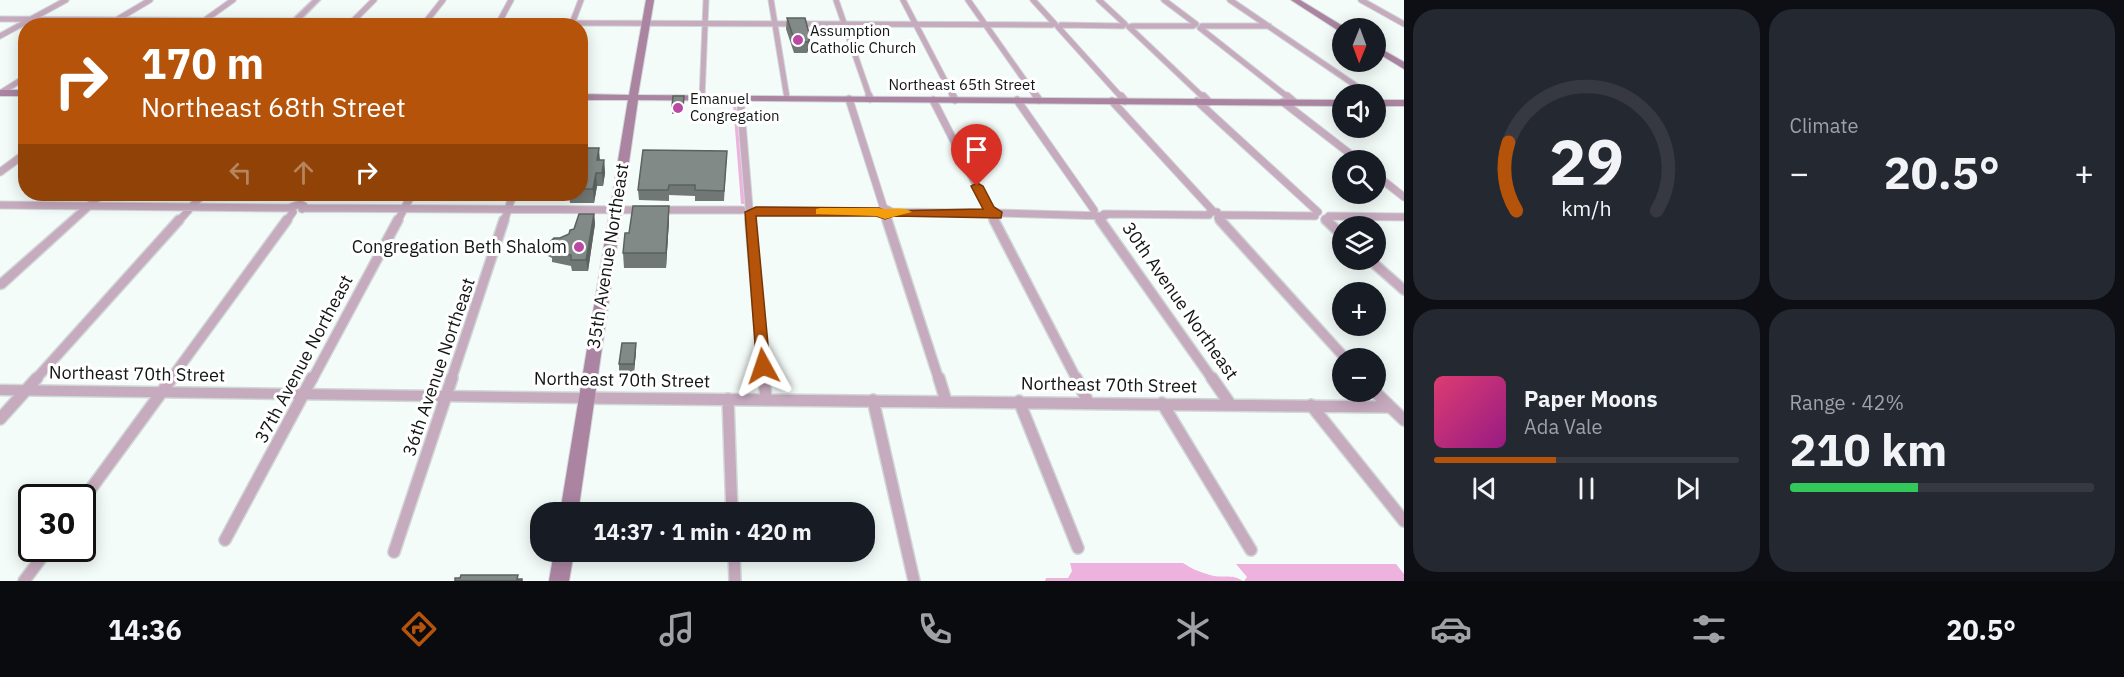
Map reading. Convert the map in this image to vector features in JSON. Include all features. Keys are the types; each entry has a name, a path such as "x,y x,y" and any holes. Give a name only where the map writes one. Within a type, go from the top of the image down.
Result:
{"main road":[{"name":"35th Avenue Northeast","path":"571,502 614,210 650,0"},
{"path":"1295,0 1332,23"},
{"path":"1386,55 1404,66"},
{"path":"0,93 18,93"},
{"name":"Northeast 65th Street","path":"588,97 1332,102"},
{"path":"1386,102 1404,103"},
{"path":"559,581 562,562"}],"street":[{"path":"33,18 66,0"},
{"path":"121,18 150,0"},
{"path":"208,18 233,0"},
{"path":"297,18 317,0"},
{"path":"356,18 374,0"},
{"path":"429,18 442,0"},
{"path":"500,18 511,0"},
{"path":"574,18 581,0"},
{"path":"702,98 706,0"},
{"path":"771,0 787,98"},
{"path":"837,0 870,99"},
{"path":"903,0 955,100"},
{"path":"968,0 1039,100"},
{"path":"1033,0 1125,101"},
{"path":"1099,0 1209,102"},
{"path":"1164,0 1346,150"},
{"path":"1230,0 1353,84"},
{"path":"1361,0 1402,22"},
{"path":"0,19 18,19"},
{"path":"1386,21 1402,22"},
{"path":"588,23 1269,27"},
{"path":"0,36 18,26"},
{"path":"0,93 18,82"},
{"path":"740,98 766,399"},
{"path":"849,99 946,401"},
{"path":"933,100 1088,402"},
{"name":"30th Avenue Northeast","path":"1017,100 1230,404"},
{"path":"1112,101 1336,348"},
{"path":"1197,101 1317,214 1327,218 1404,217"},
{"path":"0,172 18,159"},
{"path":"1386,183 1404,197"},
{"path":"0,285 94,201"},
{"path":"0,419 196,201"},
{"path":"94,484 301,201"},
{"name":"37th Avenue Northeast","path":"225,540 408,201"},
{"name":"36th Avenue Northeast","path":"394,552 512,201"},
{"path":"0,205 1317,214"},
{"path":"1327,218 1332,224"},
{"path":"1381,270 1404,290"},
{"name":"Northeast 70th Street","path":"0,390 1389,407"},
{"path":"728,399 732,502"},
{"path":"873,400 914,581"},
{"path":"1018,401 1078,548"},
{"path":"1384,402 1404,420"},
{"path":"1162,403 1251,550"},
{"path":"1311,405 1404,521"},
{"path":"24,581 38,562"},
{"path":"734,562 735,581"}],"shaded area":[{"path":"733,104 736,104 745,204 741,204"},
{"path":"1070,563 1183,563 1210,575 1234,577 1243,581 1045,581 1046,578 1068,578 1072,571"},
{"path":"1236,564 1396,564 1404,574 1404,581 1244,581 1247,577"}],"building":[{"path":"787,18 805,18 810,37 808,42 795,42"},
{"path":"673,96 684,96 683,107 672,107"},
{"path":"588,148 599,148 597,160 604,160 602,173 596,173 593,189 588,189"},
{"path":"643,150 727,151 724,191 695,190 695,185 669,185 668,190 638,190"},
{"path":"633,206 669,206 666,253 623,253 625,233 629,233"},
{"path":"579,214 594,214 586,260 571,260 571,255 551,251 551,247 547,245 554,238 569,234 570,230 574,229"},
{"path":"622,343 636,343 634,364 619,364"},
{"path":"461,575 518,575 517,579 522,579 522,581 455,581 455,578 460,578"}],"slow traffic":[{"path":"820,211 879,212 885,216 891,215 892,212 906,212"}],"place":[{"name":"Assumption Catholic Church","path":"798,40"},
{"name":"Emanuel Congregation","path":"678,108"},
{"name":"Congregation Beth Shalom","path":"579,247"}],"route":[{"path":"763,366 749,214 756,211 817,211 879,212 885,216 891,215 892,212 984,213 996,216 996,212 989,210 977,186"}]}
